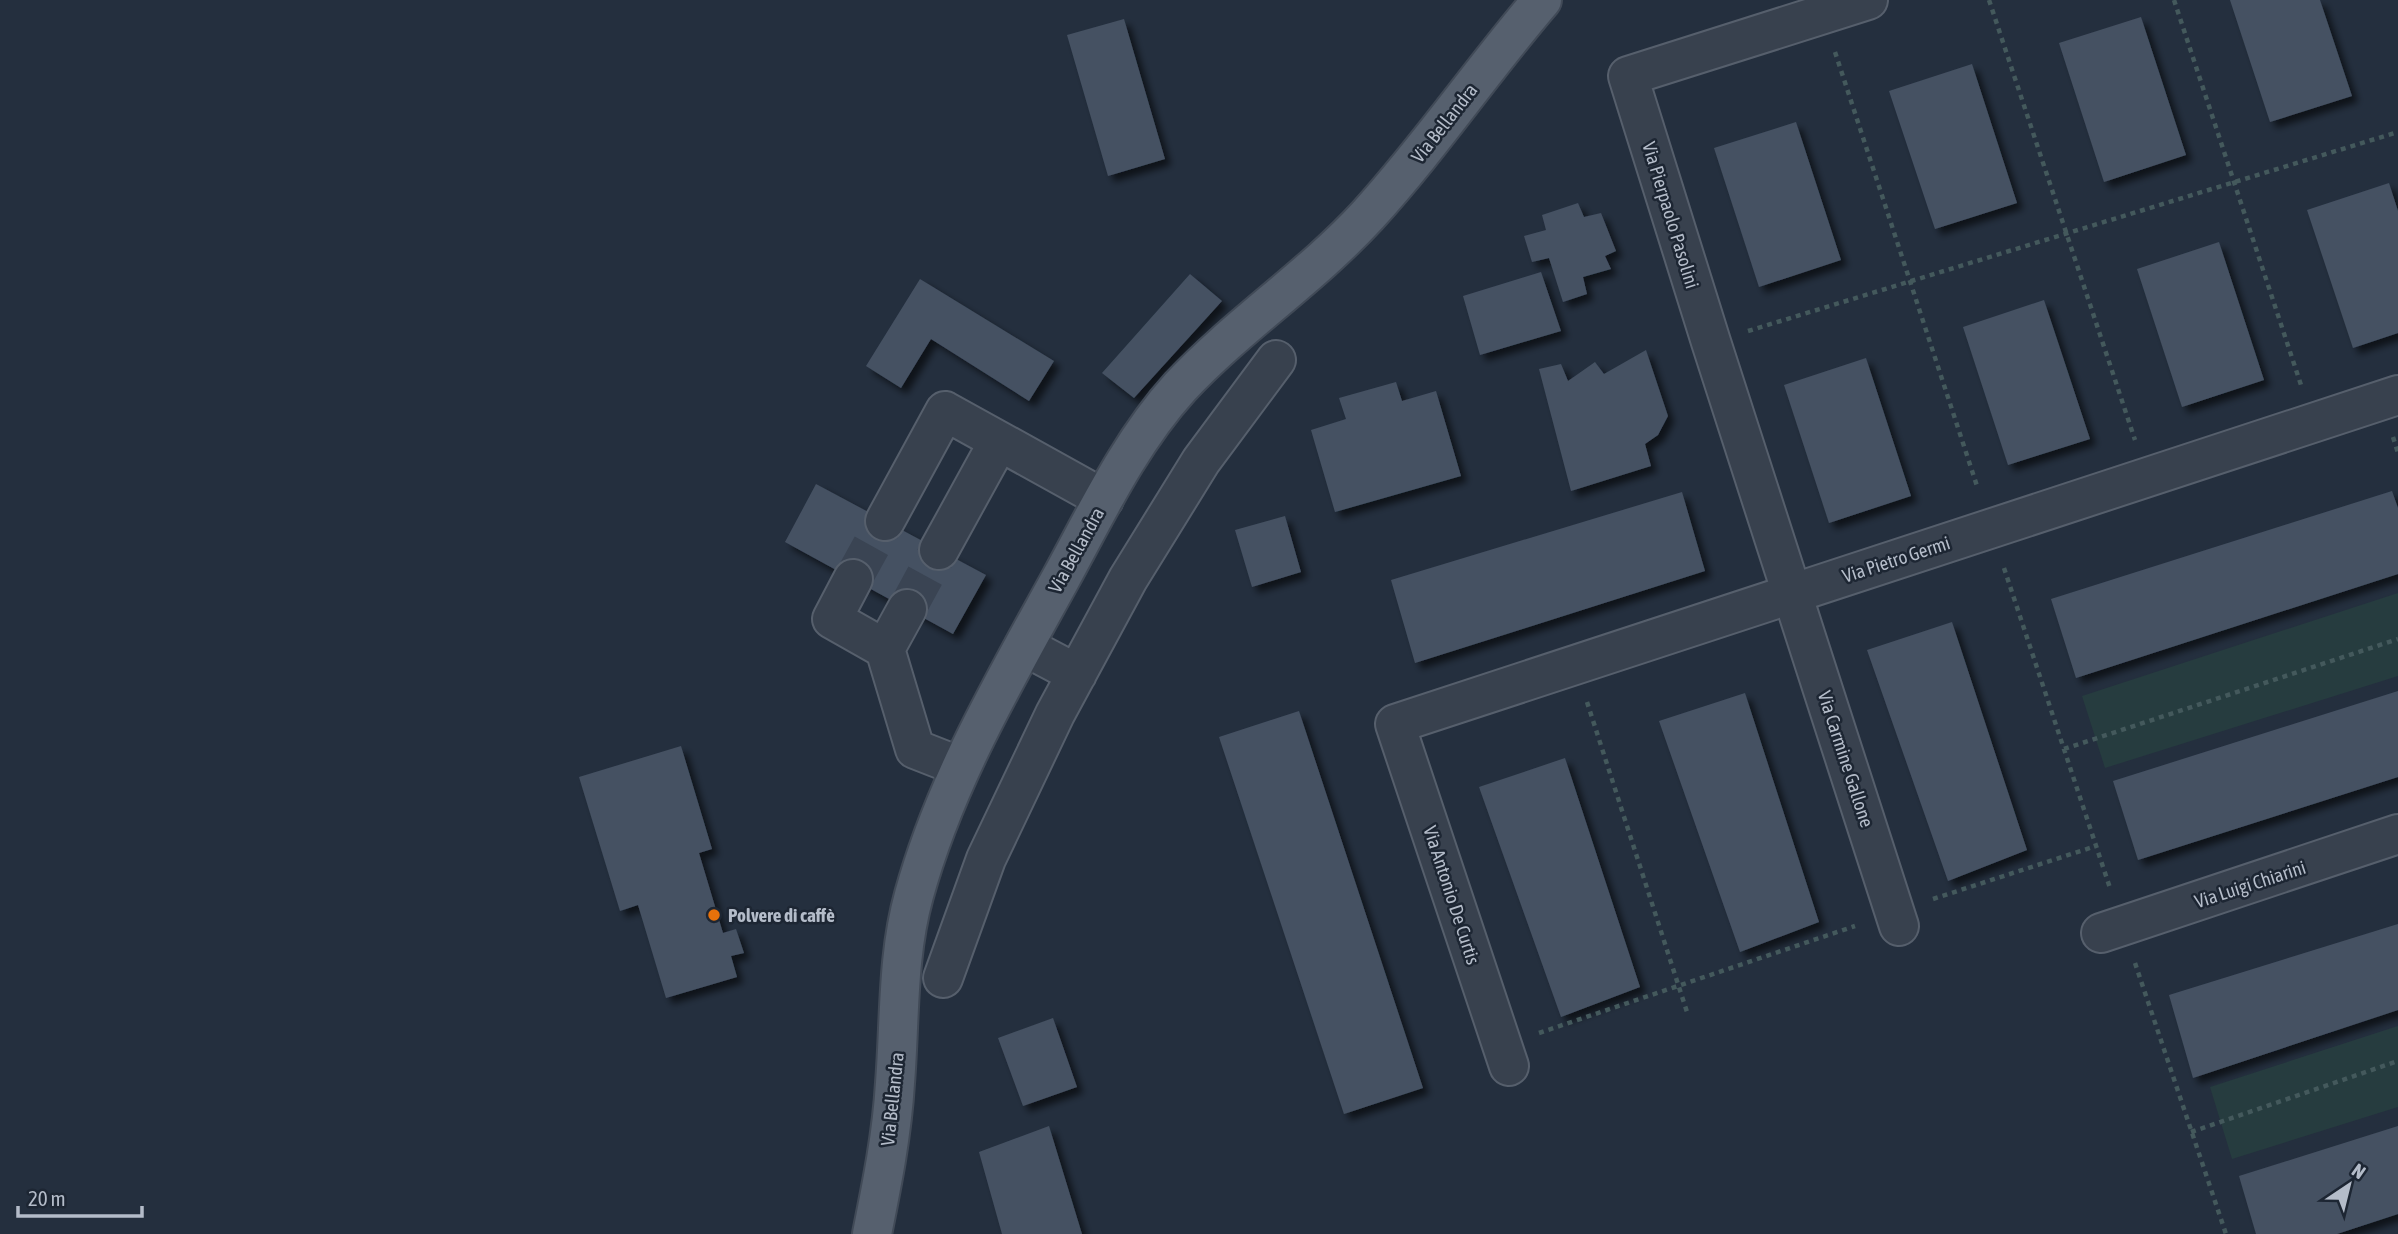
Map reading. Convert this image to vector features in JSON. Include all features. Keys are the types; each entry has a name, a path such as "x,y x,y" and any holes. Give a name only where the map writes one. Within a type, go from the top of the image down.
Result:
{"main road":[{"name":"Via Bellandra","path":"872,1234 892,1118 900,983 912,900 927,851 961,767 1024,646 1104,499 1169,400 1218,349 1313,269 1369,214 1542,0"}],"street":[{"name":"Via Pierpaolo Pasolini","path":"1793,593 1710,342 1628,76 1868,0"},
{"path":"943,978 993,842 1055,715 1128,579 1201,461 1276,360"},
{"name":"Via Pietro Germi","path":"1395,724 2398,395"},
{"path":"885,521 945,411 1104,499"},
{"path":"939,550 999,441"},
{"path":"853,579 832,619 885,649 915,749 961,767"},
{"name":"Via Carmine Gallone","path":"1793,593 1897,919"},
{"path":"885,649 907,609"},
{"path":"1024,646 1077,674"},
{"name":"Via Antonio De Curtis","path":"1395,724 1505,1055"},
{"name":"Via Luigi Chiarini","path":"2112,930 2398,834"}],"path":[{"path":"1989,0 2147,477"},
{"path":"2174,0 2313,422"},
{"path":"1823,15 2096,846 2112,930 2192,1132 2226,1234"},
{"path":"1710,342 2398,132"},
{"path":"2064,749 2398,639"},
{"path":"1574,665 1688,1012"},
{"path":"1505,1055 1679,986 1897,919 2096,846"},
{"path":"2192,1132 2398,1060"}],"green space":[{"path":"2398,593 2398,676 2105,768 2082,696"},
{"path":"2398,1026 2398,1107 2232,1159 2210,1087"}],"building":[{"path":"2230,0 2320,0 2352,96 2270,122"},
{"path":"2141,17 2186,155 2104,182 2059,43"},
{"path":"1124,19 1165,159 1108,176 1067,35"},
{"path":"1972,64 2017,203 1935,229 1889,91"},
{"path":"1796,122 1841,260 1759,287 1714,148"},
{"path":"2389,183 2398,211 2398,333 2353,348 2307,210"},
{"path":"1578,203 1584,217 1601,213 1616,251 1605,256 1611,269 1583,277 1587,294 1563,302 1549,258 1532,262 1524,236 1546,230 1542,215"},
{"path":"2219,242 2264,380 2182,407 2137,269"},
{"path":"1541,272 1561,331 1480,355 1463,296"},
{"path":"1190,274 1222,301 1134,398 1102,373"},
{"path":"920,279 1054,361 1029,401 931,339 901,388 866,366"},
{"path":"2044,300 2090,439 2008,465 1963,327"},
{"path":"1646,350 1668,416 1658,435 1645,444 1651,466 1571,491 1539,369 1561,364 1568,381 1595,362 1604,374"},
{"path":"1866,358 1911,496 1829,523 1784,385"},
{"path":"1396,382 1402,401 1436,391 1461,476 1335,512 1311,430 1346,419 1339,398"},
{"path":"816,484 986,575 953,634 785,542"},
{"path":"2392,491 2398,508 2398,574 2076,678 2051,599"},
{"path":"1682,492 1705,571 1415,663 1391,580"},
{"path":"1285,516 1301,572 1252,587 1235,530"},
{"path":"1952,622 2027,850 1948,881 1867,650"},
{"path":"2398,691 2398,777 2138,860 2113,781"},
{"path":"1745,693 1819,922 1740,952 1659,721"},
{"path":"1299,711 1423,1088 1344,1114 1219,737"},
{"path":"681,746 712,849 699,853 723,933 736,929 744,953 731,956 737,977 666,998 638,905 620,911 579,777"},
{"path":"1565,758 1640,987 1561,1017 1479,787"},
{"path":"2398,924 2398,1010 2193,1078 2169,995"},
{"path":"1053,1018 1077,1087 1023,1106 998,1038"},
{"path":"1049,1126 1082,1234 1002,1234 979,1152"},
{"path":"2398,1126 2398,1214 2337,1234 2256,1234 2239,1176"}],"tunnel":[{"path":"853,579 885,521"},
{"path":"907,609 939,550"}],"place":[{"name":"Polvere di caffè","path":"714,915"}]}
